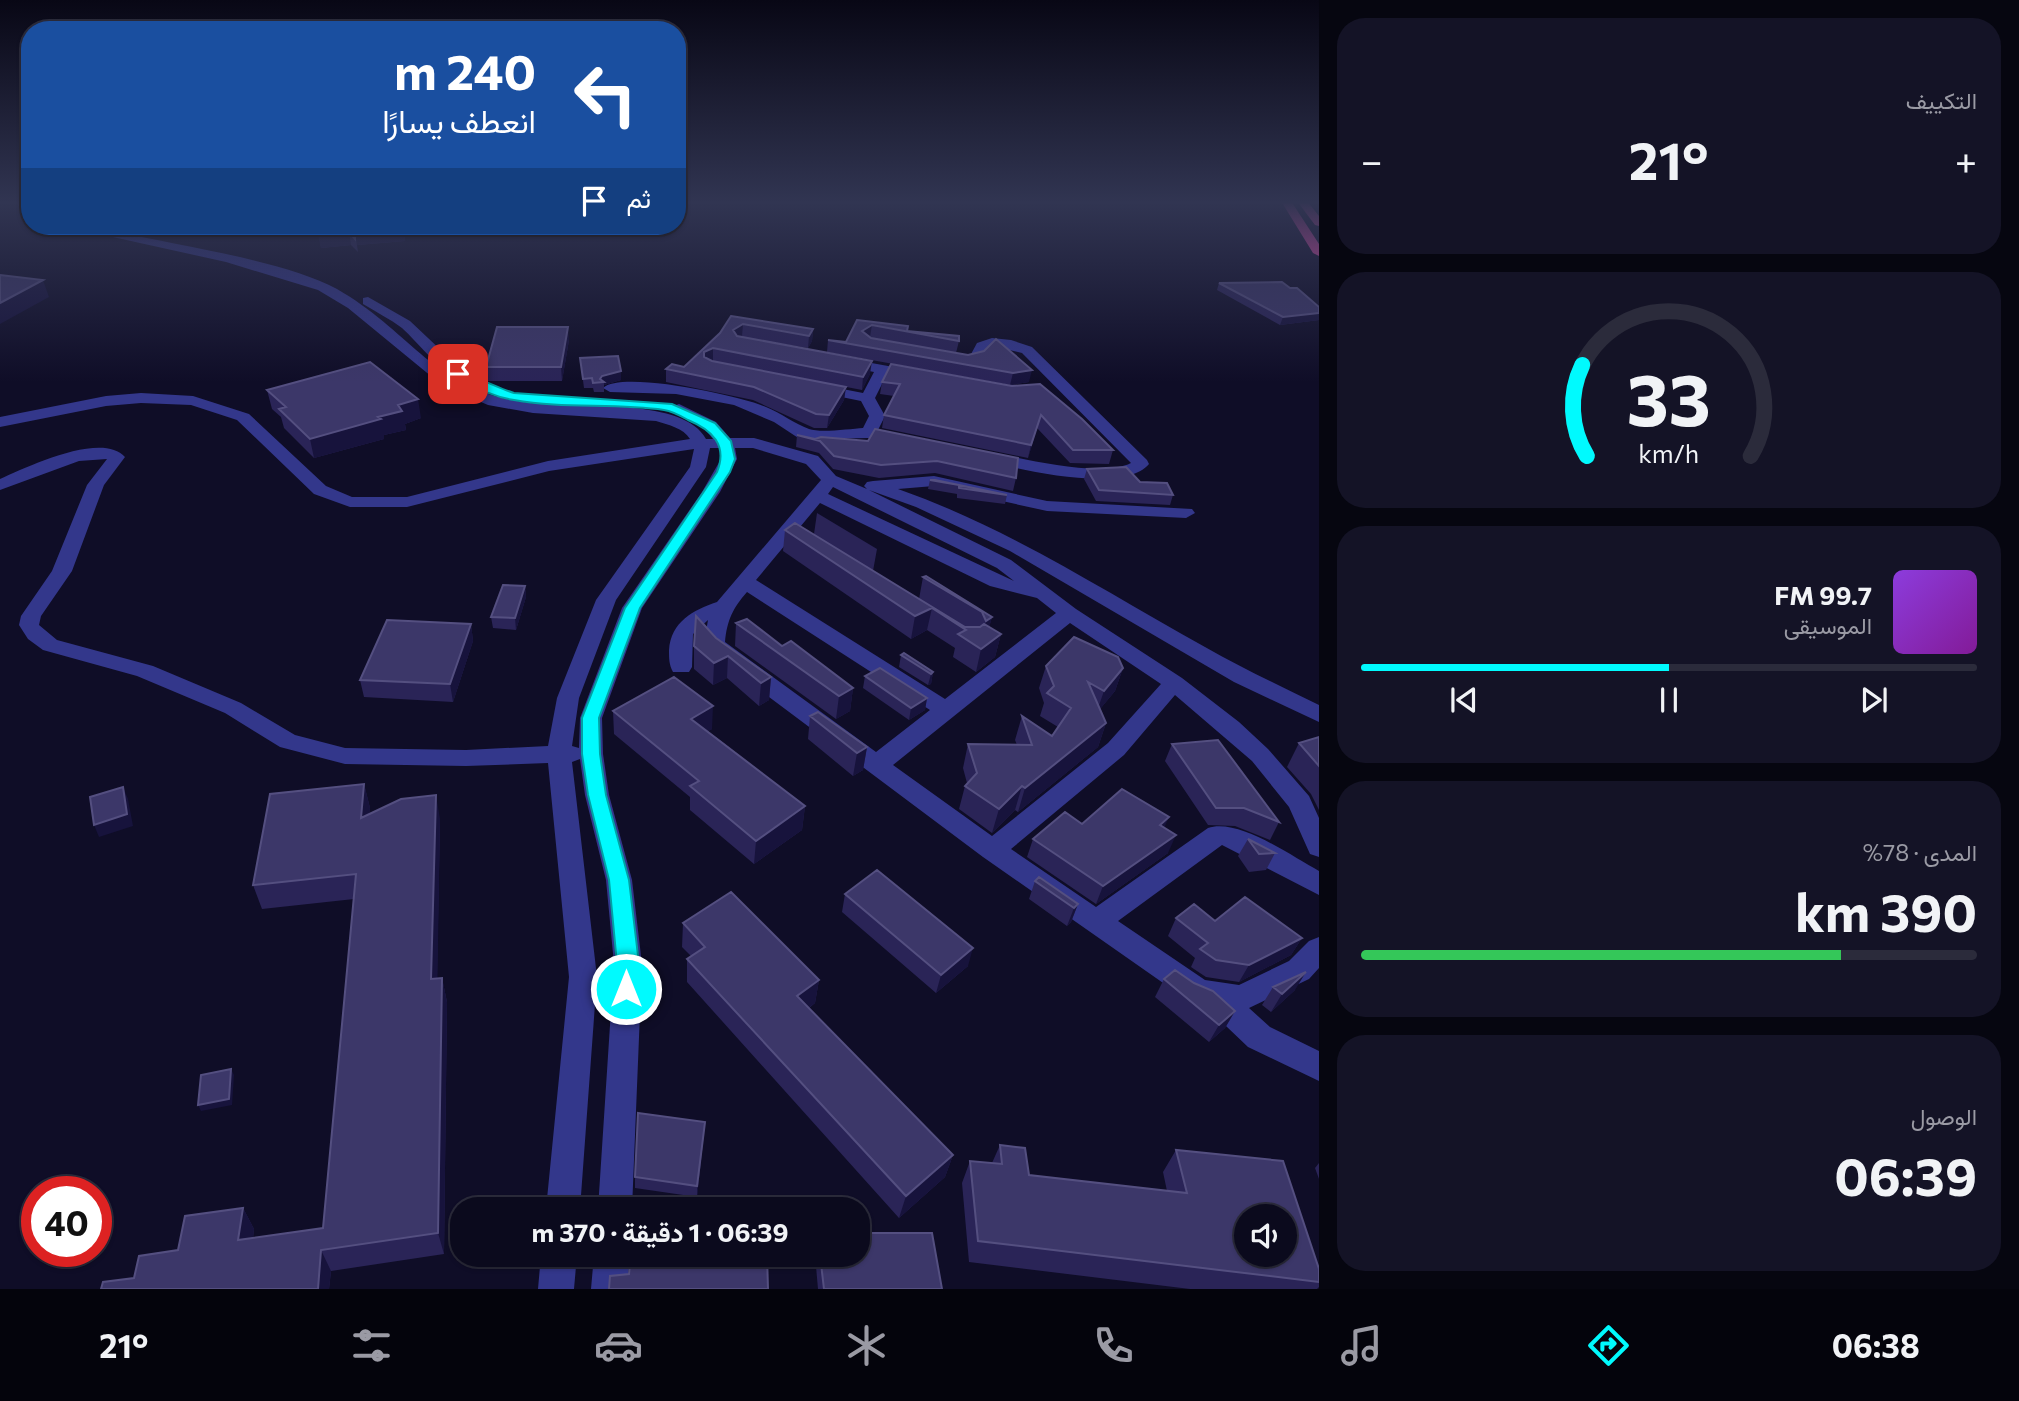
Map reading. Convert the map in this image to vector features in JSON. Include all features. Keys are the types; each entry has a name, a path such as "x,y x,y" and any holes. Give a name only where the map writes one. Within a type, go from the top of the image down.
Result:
{"street":[{"path":"237,261 290,275 328,291 388,332 450,384 490,402 526,408 635,411 665,417 691,430 703,444 704,454 698,467 606,600 568,698 559,754 583,977 564,1197"},
{"path":"261,261 321,278 363,298 405,324 458,374 485,388 513,397 558,402 668,406 710,425 726,443 729,459 724,472 632,608 591,718 591,754 597,795 619,880 628,964 616,1197"},
{"path":"944,358 973,360 985,344 1011,344 1031,353 1141,464 1132,469 1077,473 973,453"},
{"path":"832,360 934,378"},
{"path":"867,398 883,369"},
{"path":"803,386 867,398 877,414 869,433"},
{"path":"610,388 661,387 738,400 765,411 807,435 816,447 821,471 816,495 724,606 717,622 714,643 724,653 992,850 1196,990 1215,996 1241,998 1299,970 1319,948"},
{"path":"1043,390 1067,388"},
{"path":"0,422 106,401 141,398 192,401 243,417 320,490 341,499 363,503 407,502 548,466 647,448 726,443 768,446 1004,564 1069,613 1174,683 1260,755 1300,803 1319,847"},
{"path":"807,435 869,433 921,443"},
{"path":"0,485 42,467 72,458 105,453 117,457 96,485 86,516 62,570 31,616 29,625 35,634 50,645 145,671 233,708 288,741 345,756 466,758 591,754"},
{"path":"821,471 920,502 1015,546 1243,678 1319,714"},
{"path":"1077,473 1087,509"},
{"path":"877,487 912,481 934,481 1047,506 1186,513"},
{"path":"816,495 997,582 1047,596"},
{"path":"787,530 810,544"},
{"path":"745,582 946,710"},
{"path":"681,667 679,652 689,621 699,614 724,606"},
{"path":"876,765 1069,613"},
{"path":"992,850 1116,749 1174,683"},
{"path":"1096,922 1217,835 1231,836 1319,884"},
{"path":"1215,996 1259,1037 1319,1067"},
{"path":"556,1289 558,1267"},
{"path":"609,1289 611,1267"}],"building":[{"path":"0,275 43,280 0,303"},
{"path":"1282,282 1290,288 1297,288 1319,307 1319,313 1283,317 1219,283"},
{"path":"731,316 813,329 809,336 743,324 733,330 737,336 872,361 863,377 713,348 704,352 704,357 712,361 846,387 829,415 816,414 754,387 666,369 672,364 684,367 720,333"},
{"path":"857,320 908,326 907,331 959,336 959,341 872,325 862,331 871,338 968,355 984,351 996,339 1032,370 1013,373 828,340 846,342"},
{"path":"497,327 568,327 561,367 486,367"},
{"path":"618,356 621,371 602,376 600,379 604,382 593,383 592,378 583,379 580,358"},
{"path":"370,362 418,399 398,405 402,411 378,417 381,419 310,439 279,409 286,407 267,390"},
{"path":"891,364 1012,386 1040,384 1082,419 1113,450 1073,450 1041,415 1031,445 884,415 900,384 882,382"},
{"path":"875,429 1018,458 1016,478 937,461 881,465 834,456 820,441 797,435 815,439 821,437 868,441"},
{"path":"1126,467 1140,482 1167,483 1173,495 1099,490 1087,469"},
{"path":"959,485 1007,495 959,488"},
{"path":"795,523 965,627 980,627 984,624 1001,634 981,649 958,634 966,630 932,608 915,616 785,530"},
{"path":"926,576 992,617 986,621 982,612 923,577"},
{"path":"503,585 525,586 515,618 491,617"},
{"path":"696,616 716,638 771,677 761,683 728,656 714,663 694,646"},
{"path":"747,619 782,646 791,641 853,688 839,696 736,623"},
{"path":"387,620 471,624 450,684 360,680"},
{"path":"1074,637 1118,657 1123,668 1104,691 1088,682 1106,723 1025,788 1022,786 999,809 965,786 977,773 968,744 1032,745 1022,716 1052,736 1071,708 1047,693 1054,686 1046,666"},
{"path":"904,653 933,672 931,674 901,655"},
{"path":"880,668 927,698 911,708 865,676"},
{"path":"674,677 713,706 691,719 805,806 756,841 690,786 699,781 613,711"},
{"path":"818,712 867,747 857,753 810,716"},
{"path":"1319,737 1319,766 1299,743"},
{"path":"1218,740 1279,822 1244,808 1216,808 1172,744"},
{"path":"364,784 361,818 401,799 436,795 431,979 442,978 438,1233 321,1250 318,1289 101,1289 103,1282 134,1278 139,1256 178,1250 185,1216 243,1208 238,1240 323,1228 356,874 253,885 270,794"},
{"path":"123,787 127,814 94,825 90,797"},
{"path":"1122,789 1169,817 1160,825 1176,835 1103,886 1033,839 1065,812 1082,824"},
{"path":"1248,839 1275,853 1259,854"},
{"path":"877,870 973,948 941,975 845,894"},
{"path":"1039,877 1078,904 1074,908 1035,881"},
{"path":"731,892 819,980 797,996 953,1155 906,1196 687,959 705,947 683,923"},
{"path":"1245,897 1302,938 1249,965 1216,960 1200,949 1208,943 1176,918 1194,904 1215,921"},
{"path":"1175,970 1194,983 1213,991 1235,1011 1219,1025 1164,979"},
{"path":"1306,972 1282,994 1273,987"},
{"path":"231,1069 229,1099 198,1105 201,1075"},
{"path":"638,1113 705,1122 697,1186 635,1177"},
{"path":"1000,1145 1025,1148 1029,1175 1187,1193 1176,1150 1283,1161 1319,1269 1319,1282 978,1241 970,1161 1002,1164"},
{"path":"870,1233 932,1233 942,1289 824,1289 821,1267 870,1267"},
{"path":"630,1267 767,1267 768,1289 609,1289 610,1276 629,1274"}],"route":[{"path":"458,374 485,388 513,397 558,402 668,406 710,425 726,443 729,459 724,472 632,608 591,718 591,754 597,795 619,880 628,964 626,989"}]}
